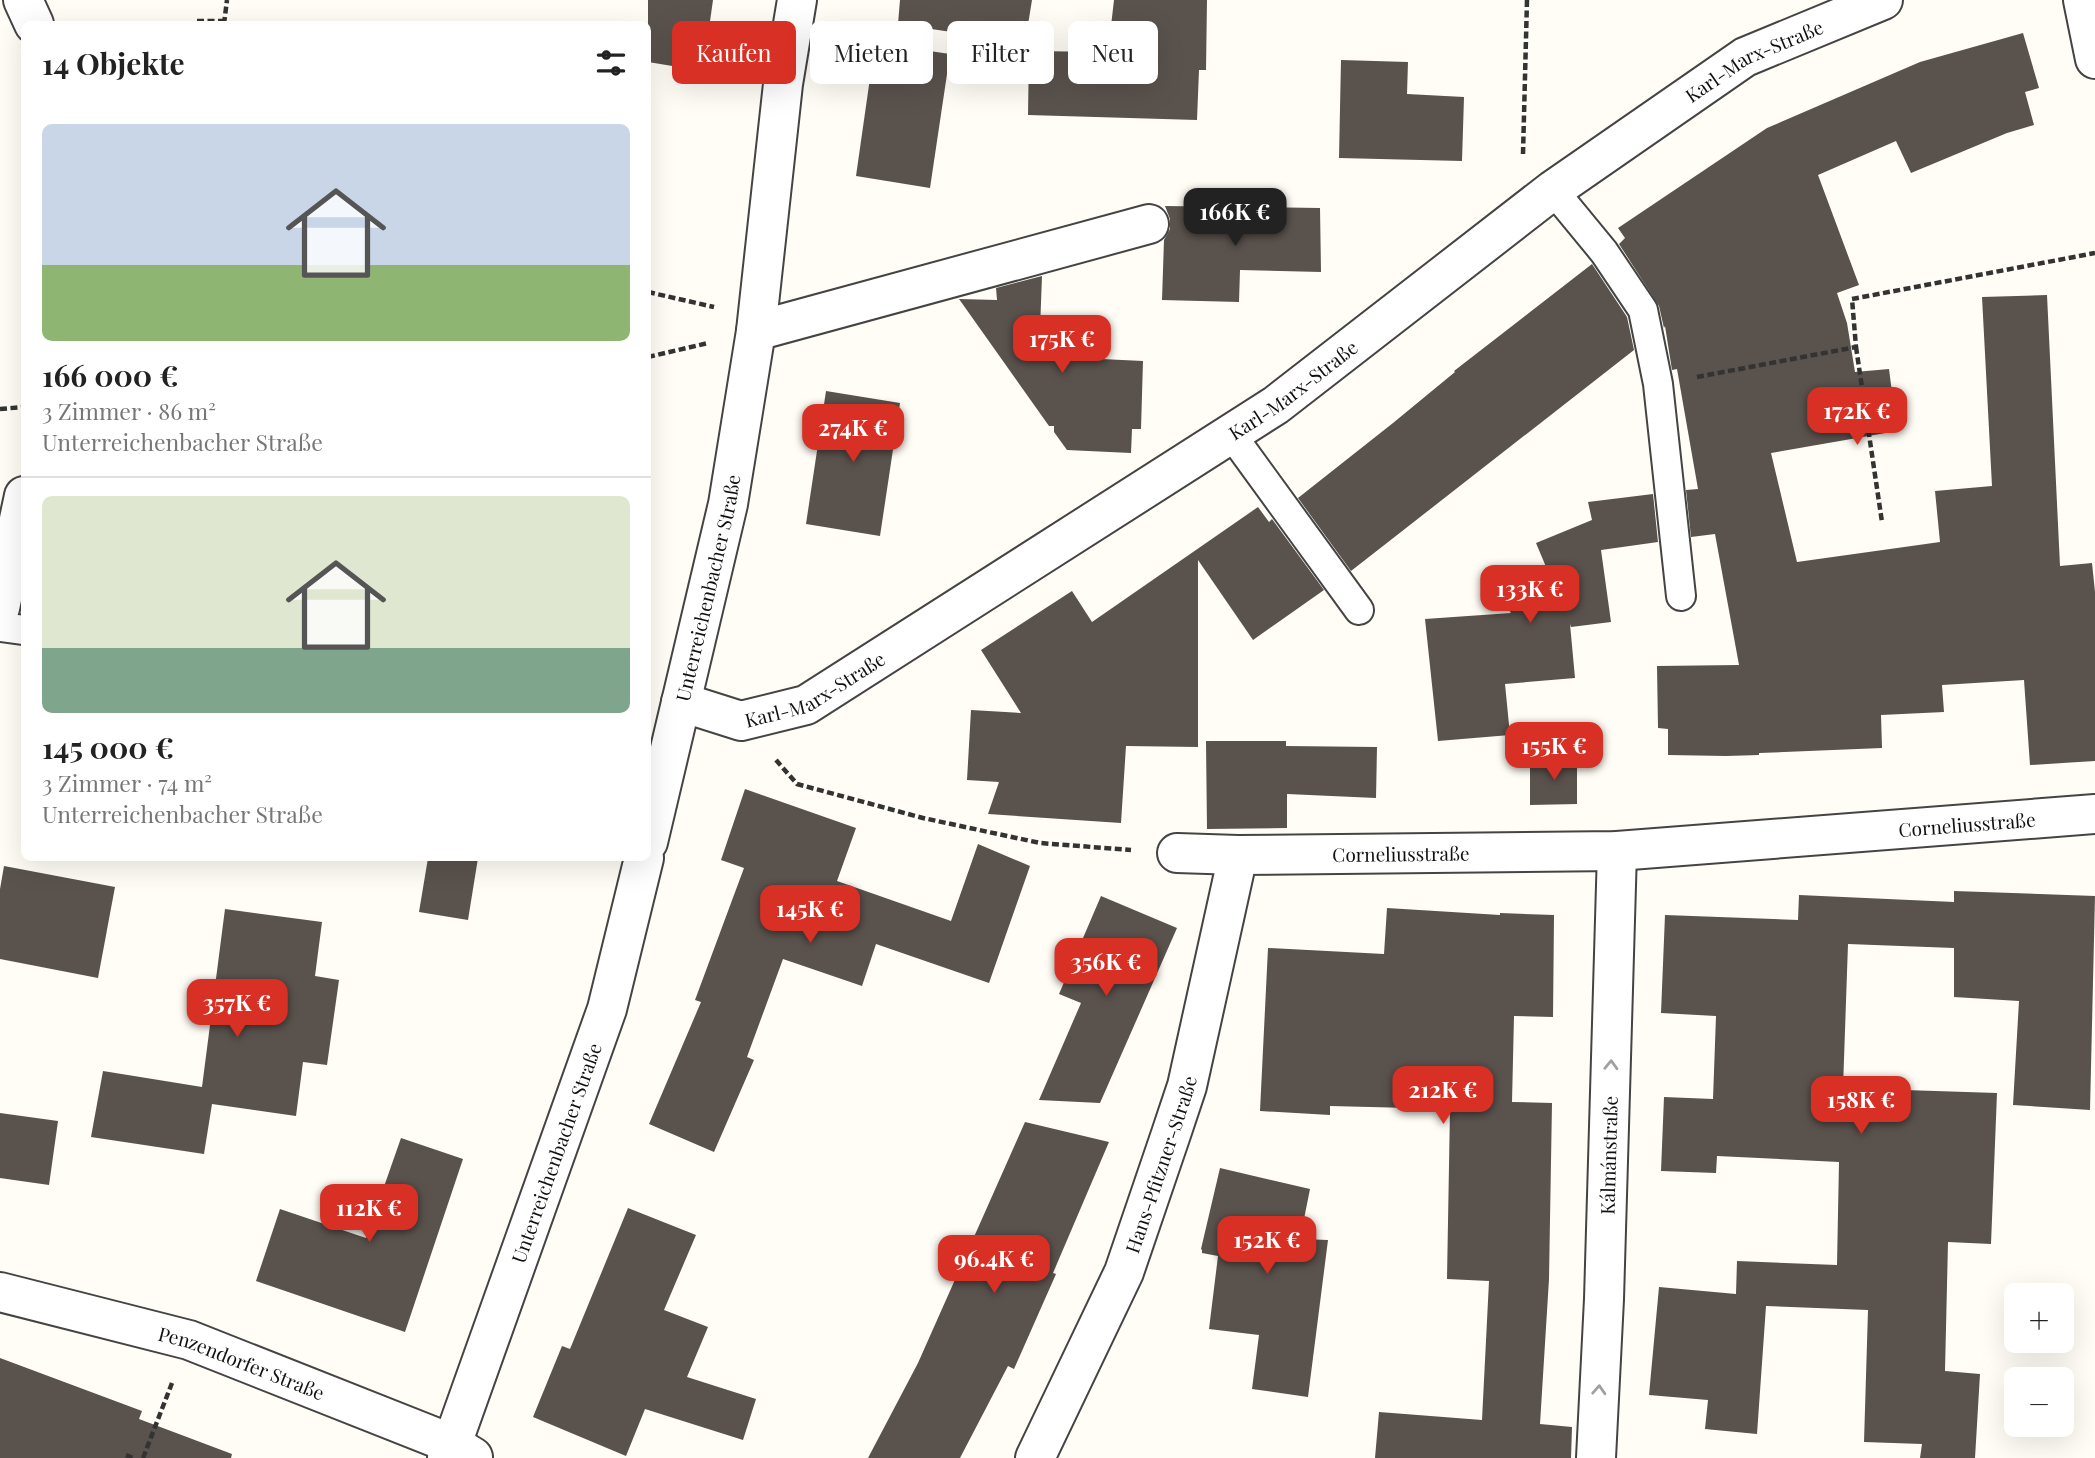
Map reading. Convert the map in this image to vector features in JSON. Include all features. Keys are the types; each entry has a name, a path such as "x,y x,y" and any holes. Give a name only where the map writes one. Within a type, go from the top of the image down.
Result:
{"street":[{"path":"23,0 33,21"},
{"name":"Unterreichenbacher Straße","path":"651,829 728,504 756,331 783,84 797,0"},
{"name":"Karl-Marx-Straße","path":"681,702 741,721 806,705 1276,405 1553,190 1745,57 1883,0"},
{"path":"2083,0 2095,59"},
{"path":"756,331 1149,224"},
{"path":"0,608 21,510"},
{"name":"Corneliusstraße","path":"1177,853 1238,855 1618,851 2095,814"},
{"name":"Kálmánstraße","path":"1596,1458 1604,1299 1618,851"},
{"name":"Hans-Pfitzner-Straße","path":"1035,1458 1124,1272 1183,1098 1238,855"},
{"name":"Unterreichenbacher Straße","path":"458,1453 607,1009 643,861"},
{"name":"Penzendorfer Straße","path":"0,1292 189,1340 458,1453"}],"lane":[{"path":"1553,190 1604,252 1643,310 1658,384 1681,596"},
{"path":"1230,434 1359,610"},
{"path":"0,627 21,630"}],"path":[{"path":"224,21 227,0"},
{"path":"1522,215 1527,0"},
{"path":"197,20 206,21"},
{"path":"1882,522 1856,347 1852,299 2095,253"},
{"path":"651,293 722,309"},
{"path":"651,356 756,331"},
{"path":"1658,384 1856,347"},
{"path":"0,409 21,407"},
{"path":"741,721 797,784 923,818 1040,843 1177,853"},
{"path":"143,1458 189,1340"},
{"path":"126,1455 134,1458"}],"building":[{"path":"648,0 713,0 710,21 672,21 672,66 651,62 651,21 648,21"},
{"path":"900,0 1032,0 1029,21 947,21 947,31 933,29 933,21 898,21"},
{"path":"1114,0 1207,0 1206,70 1199,70 1197,120 1028,115 1028,84 1054,84 1054,51 1068,51 1068,84 1158,84 1158,21 1112,21"},
{"path":"2023,33 2039,88 2025,92 2034,125 2007,133 1911,173 1896,141 1818,175 1859,285 1837,293 1847,323 1855,372 1889,369 1897,431 1771,453 1797,562 1940,542 1935,491 1992,486 1982,297 2047,295 2060,566 2092,563 2095,592 2095,761 2030,765 2024,680 1942,685 1944,712 1881,715 1882,748 1759,755 1668,755 1668,729 1658,728 1657,666 1739,665 1715,534 1691,537 1686,490 1698,489 1677,369 1672,370 1659,306 1619,244 1625,238 1618,228 1767,128 1920,62"},
{"path":"933,52 947,54 947,74 930,188 856,176 869,84 933,84"},
{"path":"1341,60 1408,62 1407,94 1464,97 1462,161 1339,158"},
{"path":"1165,206 1320,208 1321,272 1240,270 1239,302 1162,300 1164,240 1170,229 1170,219"},
{"path":"1592,264 1627,317 1634,350 1351,571 1298,498 1454,371"},
{"path":"1042,276 1039,356 1143,361 1141,429 1132,429 1131,453 1067,450 1054,432 1054,426 1049,426 959,299 997,300 996,288"},
{"path":"826,391 900,403 880,536 806,524"},
{"path":"1653,494 1658,542 1601,550 1611,622 1571,627 1570,624 1575,678 1505,684 1510,735 1438,741 1425,619 1511,613 1509,610 1562,605 1536,543 1592,520 1588,502"},
{"path":"1258,507 1269,522 1272,519 1324,590 1253,640 1198,560 1198,747 1126,746 1121,823 988,814 999,782 967,780 971,710 1021,713 981,650 1072,591 1092,622"},
{"path":"1206,741 1286,741 1286,746 1377,747 1376,798 1287,794 1287,828 1207,829"},
{"path":"1577,759 1577,804 1530,805 1530,760"},
{"path":"745,789 856,828 837,881 951,921 978,844 1030,866 989,983 876,944 862,986 783,959 747,1057 754,1060 714,1152 649,1124 701,1002 695,1000 744,868 721,860"},
{"path":"428,861 478,861 468,920 419,912"},
{"path":"4,866 115,887 98,978 0,959 0,889"},
{"path":"1954,891 2095,896 2090,1110 2013,1105 2019,1001 1954,997 1954,948 1848,944 1843,1088 1997,1093 1991,1244 1948,1242 1945,1371 1980,1374 1975,1458 1920,1458 1922,1444 1864,1442 1868,1310 1766,1306 1757,1434 1705,1429 1708,1400 1649,1395 1659,1287 1736,1294 1737,1261 1837,1265 1839,1162 1717,1156 1716,1173 1661,1171 1664,1097 1713,1099 1716,1016 1661,1013 1665,915 1798,920 1799,895 1954,902"},
{"path":"1101,896 1177,928 1100,1103 1039,1100 1081,1003 1059,994"},
{"path":"1387,908 1500,915 1554,915 1553,1017 1514,1016 1512,1102 1552,1103 1549,1279 1540,1424 1572,1427 1571,1458 1375,1458 1379,1412 1482,1420 1489,1281 1447,1279 1450,1109 1330,1106 1330,1115 1260,1111 1268,948 1384,954"},
{"path":"225,909 322,922 315,976 339,980 327,1065 303,1062 296,1116 212,1104 204,1154 91,1137 103,1071 202,1087"},
{"path":"0,1113 58,1121 49,1185 0,1178"},
{"path":"1025,1122 1109,1142 1014,1369 1008,1366 960,1458 868,1458 918,1363"},
{"path":"401,1138 463,1159 405,1332 256,1281 280,1209 366,1238"},
{"path":"1220,1168 1310,1189 1300,1239 1328,1240 1308,1397 1252,1389 1259,1335 1209,1329 1218,1256 1202,1253 1201,1249"},
{"path":"628,1208 696,1235 664,1310 708,1327 687,1377 756,1399 743,1440 645,1409 626,1456 533,1417 562,1346 570,1349"},
{"path":"0,1358 142,1411 139,1419 232,1454 231,1458 0,1458"}]}
